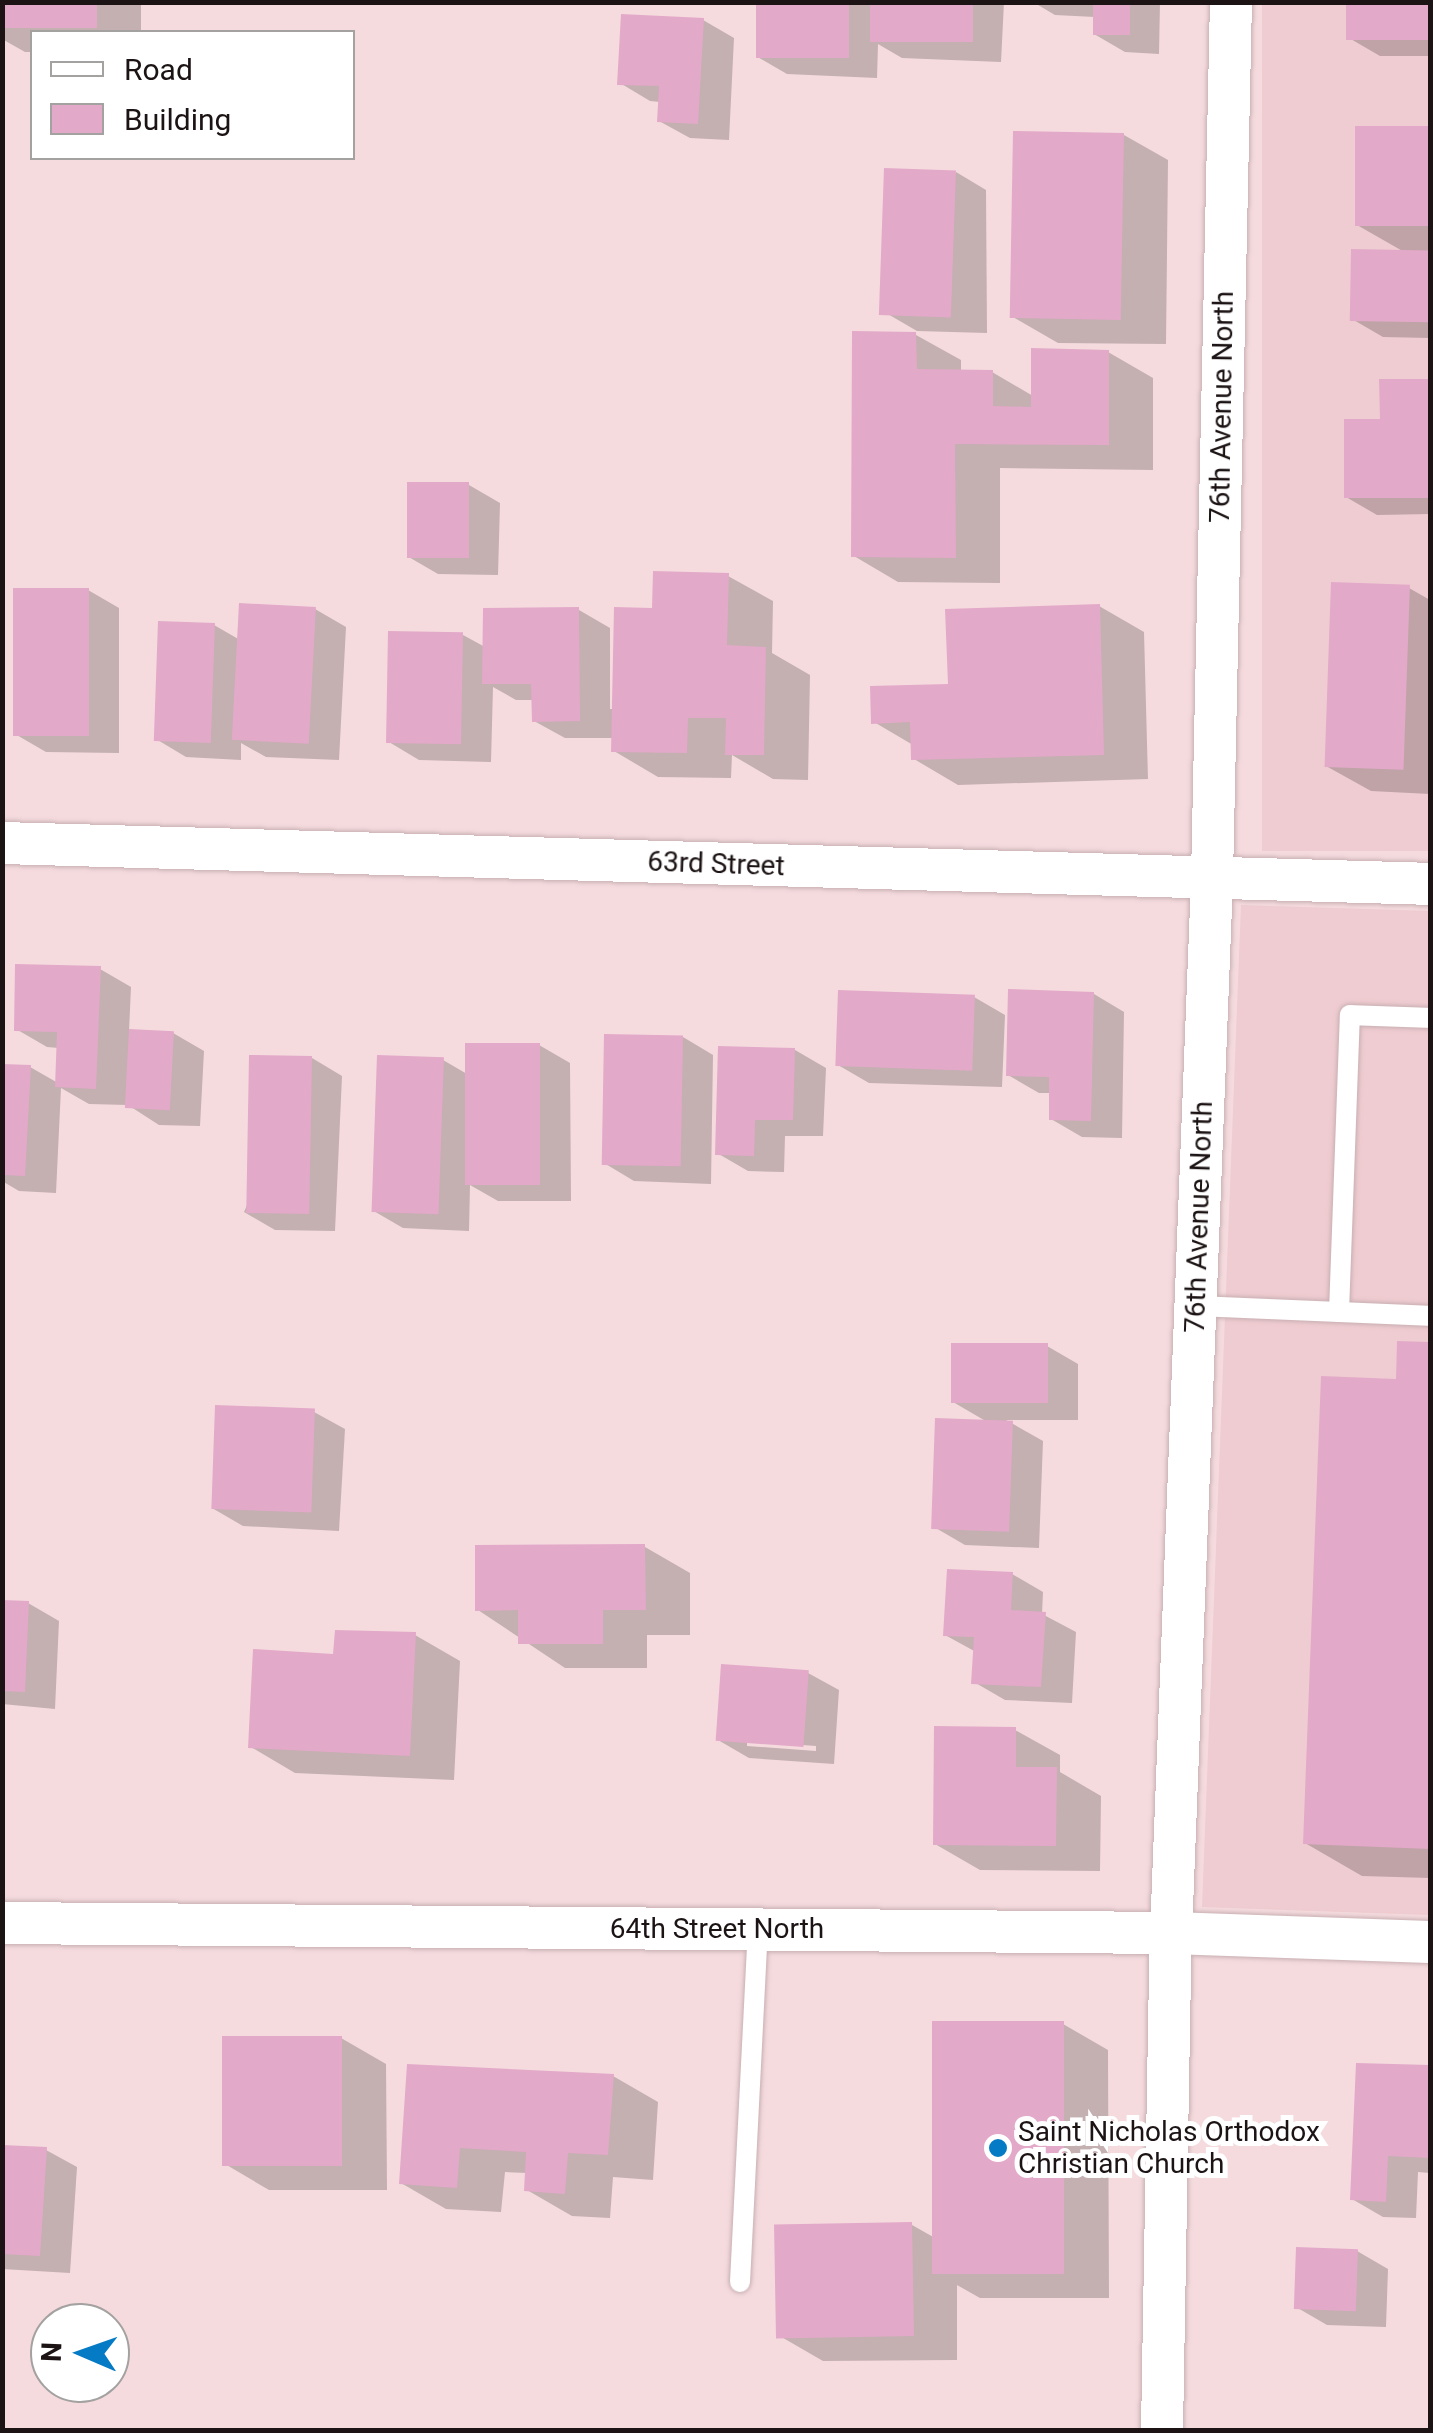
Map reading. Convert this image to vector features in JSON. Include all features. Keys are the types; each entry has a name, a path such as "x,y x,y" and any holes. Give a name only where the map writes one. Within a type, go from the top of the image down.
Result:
{"street":[{"name":"76th Avenue North","path":"1162,2430 1170,1933 1212,878 1232,2"},
{"name":"63rd Street","path":"2,843 1430,884"},
{"name":"64th Street North","path":"2,1924 1170,1933 1430,1942"}],"lane":[{"path":"1339,1312 1350,1016 1430,1018"},
{"path":"1195,1306 1430,1316"},
{"path":"740,2282 758,1929"}],"shaded area":[{"path":"1262,3 1430,3 1430,851 1262,851"},
{"path":"1241,905 1430,911 1430,1915 1202,1907"}],"building":[{"path":"2,2 97,2 97,28 2,28"},
{"path":"756,2 849,2 849,58 756,58"},
{"path":"870,2 973,2 973,42 870,42"},
{"path":"1093,2 1130,2 1130,35 1093,35"},
{"path":"1346,2 1430,2 1430,40 1346,40"},
{"path":"621,14 704,18 698,124 657,122 659,86 617,85"},
{"path":"1355,126 1430,126 1430,226 1355,226"},
{"path":"1013,131 1124,133 1121,320 1010,318"},
{"path":"884,168 956,171 951,317 879,315"},
{"path":"1351,249 1430,250 1429,322 1350,321"},
{"path":"852,331 916,332 917,369 993,370 993,406 1031,407 1031,348 1109,350 1109,445 955,444 956,558 851,557"},
{"path":"1379,379 1430,379 1430,498 1344,498 1344,419 1380,419"},
{"path":"407,482 469,482 469,558 407,558"},
{"path":"653,571 729,573 727,645 766,647 764,755 725,755 726,718 688,718 687,753 611,752 614,607 652,608"},
{"path":"1331,582 1410,585 1403,770 1325,767"},
{"path":"13,588 89,588 89,736 13,736"},
{"path":"239,603 316,607 309,744 232,740"},
{"path":"1100,604 1104,755 911,760 910,722 871,724 870,686 948,684 945,609"},
{"path":"579,607 580,721 532,722 531,684 482,684 483,608"},
{"path":"158,621 215,623 211,743 154,741"},
{"path":"388,631 463,632 461,744 386,743"},
{"path":"15,964 101,966 96,1089 55,1087 57,1032 14,1031"},
{"path":"1008,989 1094,992 1091,1121 1049,1120 1049,1077 1006,1076"},
{"path":"838,990 975,995 972,1071 835,1066"},
{"path":"129,1029 174,1031 170,1110 125,1108"},
{"path":"604,1034 683,1035 681,1166 602,1165"},
{"path":"465,1043 540,1043 540,1185 465,1185"},
{"path":"718,1046 795,1048 793,1120 755,1120 754,1156 715,1155"},
{"path":"249,1055 312,1056 309,1214 246,1213"},
{"path":"377,1055 444,1057 438,1214 372,1212"},
{"path":"2,1064 31,1065 25,1176 2,1175"},
{"path":"1397,1341 1430,1342 1430,1849 1303,1844 1321,1376 1396,1379"},
{"path":"951,1343 1048,1343 1048,1403 951,1403"},
{"path":"215,1405 315,1408 311,1512 211,1509"},
{"path":"935,1418 1013,1421 1009,1532 931,1529"},
{"path":"645,1544 646,1610 603,1610 603,1644 518,1644 518,1610 475,1611 475,1545"},
{"path":"947,1569 1013,1572 1011,1610 1046,1612 1041,1687 971,1684 974,1637 943,1636"},
{"path":"2,1600 29,1601 25,1692 2,1691"},
{"path":"335,1630 416,1632 410,1756 248,1748 253,1649 333,1654"},
{"path":"721,1664 809,1670 803,1747 716,1741"},
{"path":"934,1726 1016,1727 1016,1767 1057,1767 1056,1846 933,1845"},
{"name":"Saint Nicholas Orthodox Christian Church","path":"932,2021 1064,2021 1064,2274 932,2274"},
{"path":"222,2036 342,2036 342,2166 222,2166"},
{"path":"1356,2063 1430,2065 1430,2158 1388,2156 1386,2202 1350,2200"},
{"path":"407,2064 614,2074 608,2155 568,2153 565,2194 524,2191 526,2152 460,2148 457,2188 399,2184"},
{"path":"2,2145 47,2147 40,2256 2,2254"},
{"path":"912,2222 914,2336 776,2338 774,2224"},
{"path":"1296,2247 1358,2249 1356,2311 1294,2309"}],"place":[{"name":"Saint Nicholas Orthodox Christian Church","path":"998,2148"}]}
